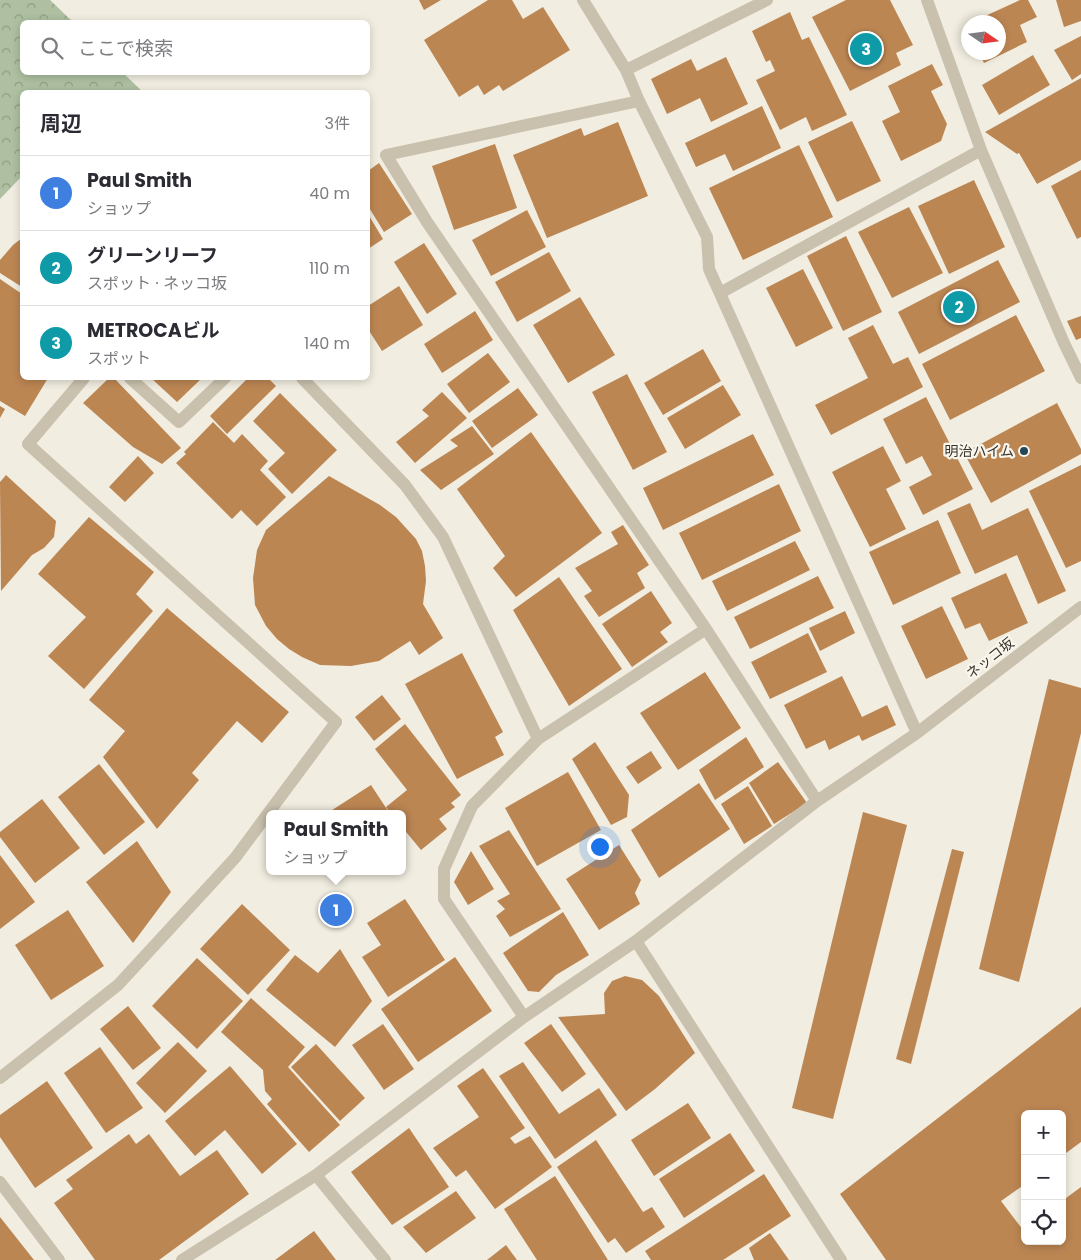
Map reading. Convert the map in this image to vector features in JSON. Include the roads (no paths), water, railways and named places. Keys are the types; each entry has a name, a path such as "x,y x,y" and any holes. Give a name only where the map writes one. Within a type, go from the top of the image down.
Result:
{"street":[{"path":"583,0 626,70 639,101 708,237 709,269 917,733"},
{"path":"626,70 767,0"},
{"path":"927,0 981,150 1064,343 1081,378"},
{"path":"639,101 386,155 433,230 706,629 816,801"},
{"path":"720,293 981,150"},
{"path":"82,380 28,444 336,722 271,810"},
{"path":"132,380 179,422 223,380"},
{"path":"304,380 406,486 443,537 538,739"},
{"name":"ネッコ坂","path":"182,1260 316,1175 524,1017 636,941 816,801 917,733 1081,606"},
{"path":"524,1017 444,899 444,869 472,806 538,739 706,629"},
{"path":"0,1078 118,985 235,858 266,816"},
{"path":"636,941 841,1260"},
{"path":"316,1175 385,1260"},
{"path":"0,1182 59,1260"}],"place":[{"name":"METROCAビル","path":"866,49"},
{"name":"グリーンリーフ","path":"959,307"},
{"name":"明治ハイム","path":"1024,451"},
{"name":"Paul Smith","path":"336,910"}]}
